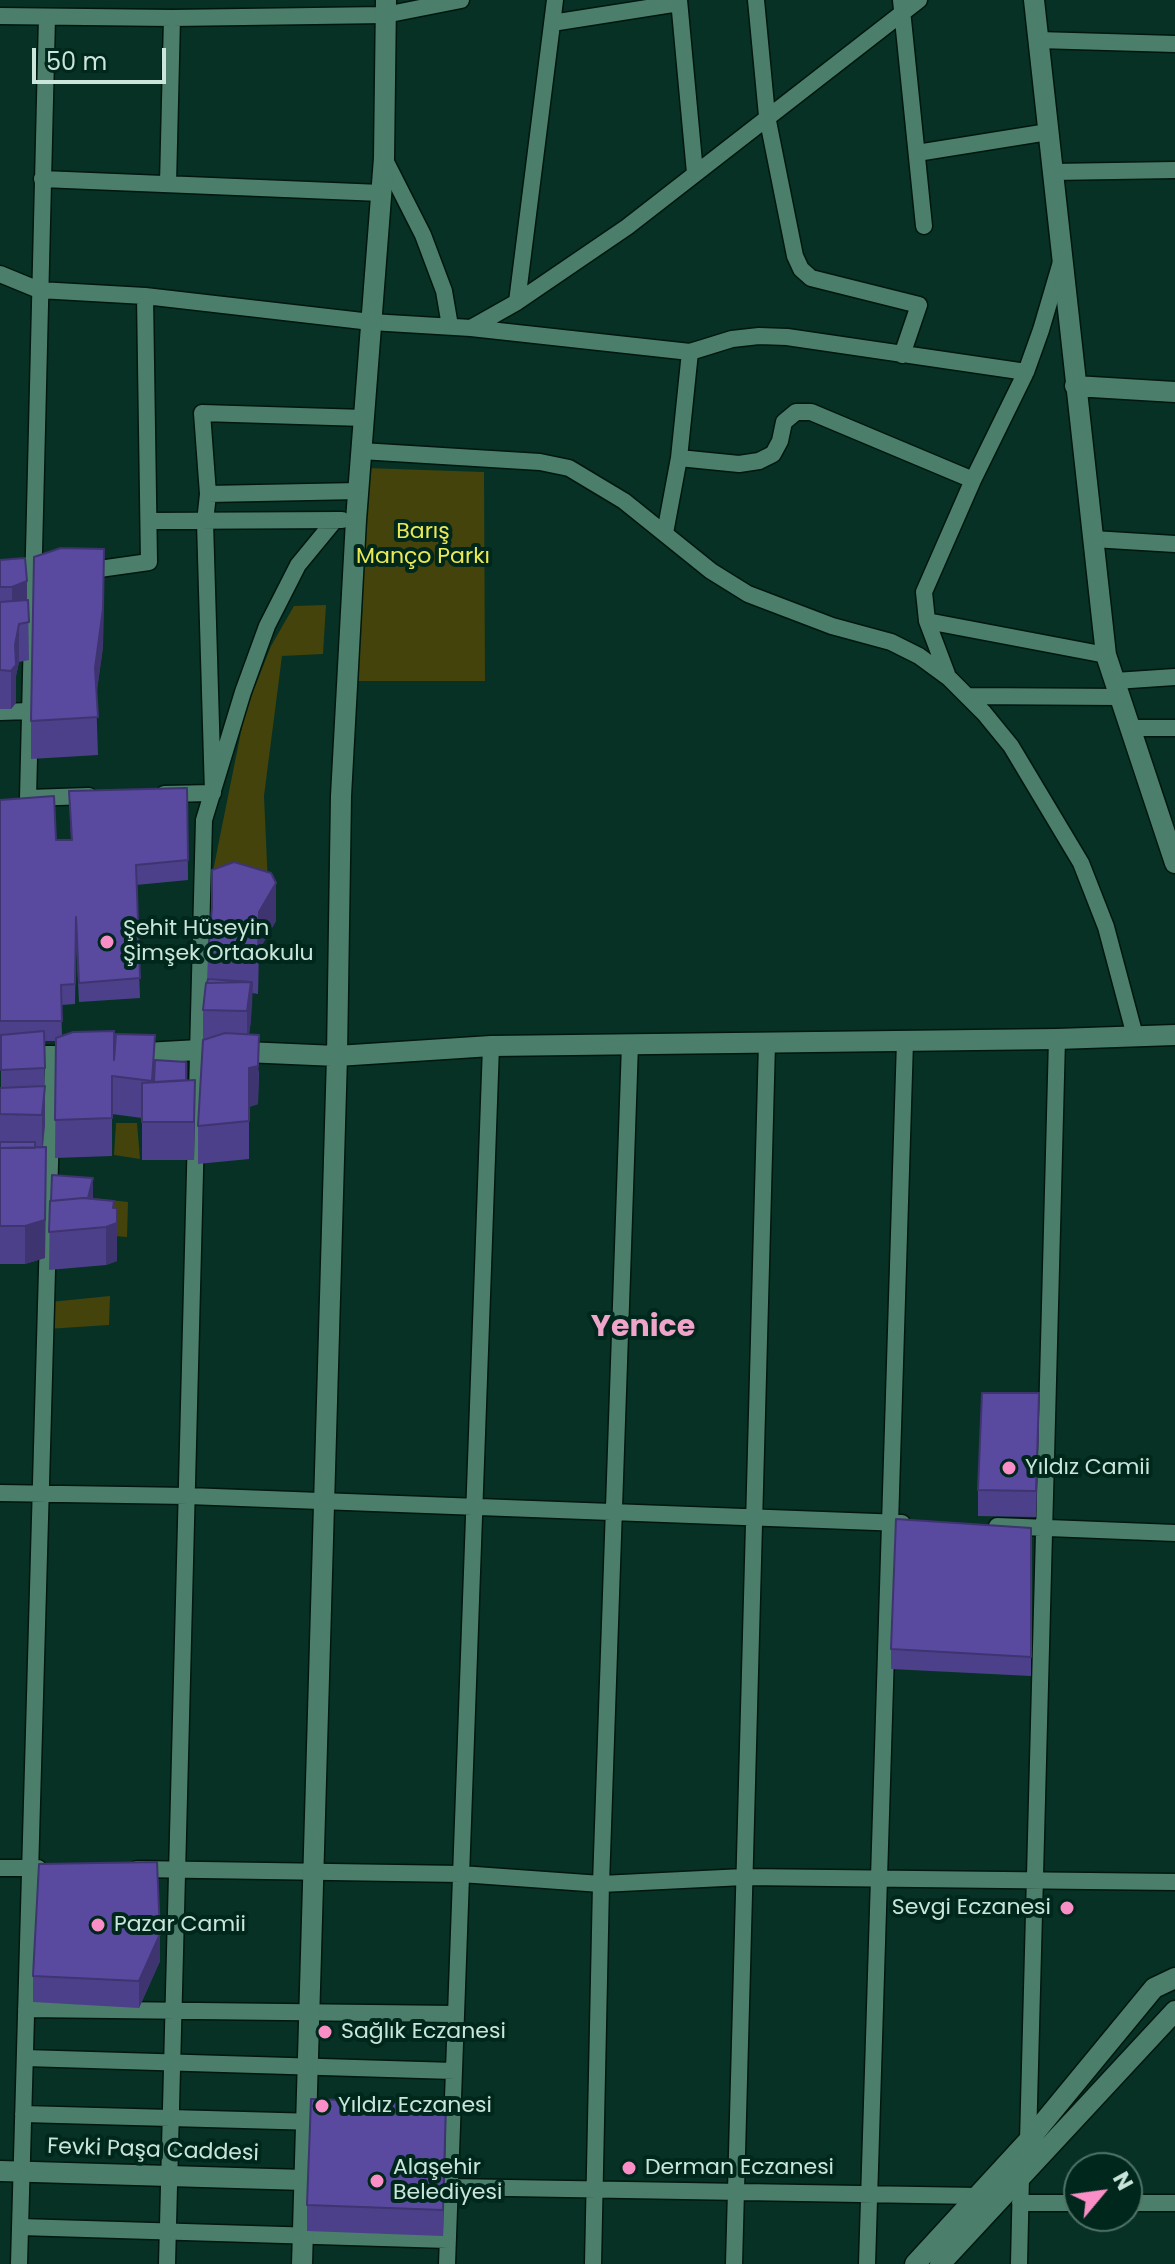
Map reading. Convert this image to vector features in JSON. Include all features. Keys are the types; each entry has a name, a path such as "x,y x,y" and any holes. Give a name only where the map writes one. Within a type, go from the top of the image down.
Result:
{"street":[{"path":"149,0 149,18"},
{"path":"0,16 172,18 461,0"},
{"path":"517,302 555,0"},
{"path":"756,0 767,116 795,256 801,269 811,278 919,305 902,355"},
{"path":"471,328 517,302 627,227 902,7 919,0"},
{"path":"1034,0 1106,655 1175,863"},
{"path":"552,23 679,1 695,173"},
{"path":"167,2264 204,820 243,692 267,626 298,565 346,520 359,491 384,158 386,7"},
{"path":"902,7 924,226"},
{"path":"47,17 39,290 40,577 30,711 28,798 105,796"},
{"path":"168,184 172,18"},
{"path":"1038,40 1175,44"},
{"path":"917,153 1048,132"},
{"path":"384,158 423,235 444,291 450,326"},
{"path":"1052,172 1175,170"},
{"path":"42,179 381,193"},
{"path":"949,678 933,643 924,592 973,480 1026,372 1061,260"},
{"path":"0,274 39,290 145,296 371,322 450,326 690,352 732,339 787,337 1026,372"},
{"path":"40,577 149,562 145,296"},
{"path":"665,533 679,458 690,352"},
{"path":"1075,386 1175,392"},
{"path":"679,458 739,464 759,461 773,454 784,422 796,412 811,412 973,480"},
{"path":"213,793 205,522 208,494 202,413 364,418"},
{"path":"361,451 540,462 569,468 624,501 711,571 748,594 832,626 891,642 919,656 949,678 1011,746 1081,863 1106,927 1135,1036"},
{"path":"208,494 359,491"},
{"path":"149,521 346,520"},
{"path":"302,2264 337,1056 346,520"},
{"path":"1093,539 1175,544"},
{"path":"927,621 1106,655"},
{"path":"967,696 1117,689 1175,677"},
{"path":"0,712 30,711"},
{"path":"1129,728 1175,728"},
{"path":"151,795 213,793"},
{"path":"0,1056 53,1057 199,1050 337,1056 491,1046 1175,1035"},
{"path":"1028,2141 1057,1039"},
{"path":"867,2264 905,1041"},
{"path":"734,2264 767,1043"},
{"path":"593,2264 601,1884 630,1044"},
{"path":"447,2264 450,2187 444,2126 454,2071 491,1046"},
{"path":"19,2264 53,1057"},
{"path":"0,1493 188,1496 922,1523"},
{"path":"983,1526 1175,1533"},
{"path":"0,1868 59,1868"},
{"path":"118,1869 461,1874 601,1884 744,1877 1175,1882"},
{"path":"915,2264 1028,2141 1154,1988 1175,1978"},
{"path":"26,2009 456,2014"},
{"path":"940,2264 1175,2011"},
{"path":"25,2058 454,2071"},
{"path":"23,2114 335,2123"},
{"name":"Fevki Paşa Caddesi","path":"0,2171 304,2180"},
{"path":"1019,2264 1021,2176"},
{"path":"450,2187 977,2196"},
{"path":"1020,2203 1063,2203"},
{"path":"1143,2203 1175,2203"},
{"path":"20,2227 448,2240"}],"green space":[{"name":"Barış Manço Parkı","path":"366,468 484,472 485,681 356,681"},
{"path":"326,605 323,654 282,656 264,796 269,907 234,897 209,906 212,876 245,712 271,646 294,606"},
{"path":"116,1123 137,1123 140,1159 114,1155"},
{"path":"93,1198 128,1202 127,1237 85,1234"},
{"path":"110,1296 109,1325 47,1329 50,1302"}],"building":[{"path":"61,548 104,549 103,609 95,668 98,717 31,721 34,557"},
{"path":"25,558 27,581 12,587 0,587 0,560"},
{"path":"28,600 29,622 19,624 15,645 16,665 11,671 0,670 0,602"},
{"path":"187,788 188,860 136,865 140,978 79,983 76,917 75,984 61,985 62,1021 0,1021 0,800 54,796 56,840 72,840 69,791"},
{"path":"234,862 271,873 276,883 259,912 258,955 208,954 212,870"},
{"path":"208,979 252,982 251,1007 251,982 207,983"},
{"path":"251,982 247,1011 203,1010 206,983"},
{"path":"44,1031 45,1068 1,1070 1,1035"},
{"path":"114,1031 114,1060 116,1034 155,1035 152,1081 112,1076 112,1118 55,1120 56,1038 73,1032"},
{"path":"225,1033 259,1035 258,1066 249,1068 249,1121 198,1126 203,1040"},
{"path":"155,1060 186,1062 186,1080 154,1082"},
{"path":"195,1080 194,1122 142,1122 142,1083"},
{"path":"45,1086 42,1115 0,1114 0,1088"},
{"path":"0,1142 35,1142 35,1148 0,1148"},
{"path":"46,1147 45,1220 25,1226 0,1226 0,1148"},
{"path":"52,1175 93,1178 88,1198 51,1201"},
{"path":"83,1198 114,1201 117,1223 106,1227 49,1232 50,1201"},
{"name":"Yıldız Camii","path":"982,1393 1039,1393 1036,1491 978,1490"},
{"path":"896,1519 1031,1528 1031,1657 891,1649"},
{"name":"Pazar Camii","path":"157,1862 160,1934 139,1981 33,1976 39,1864"},
{"name":"Alaşehir Belediyesi","path":"311,2099 446,2104 443,2210 307,2205"}],"place":[{"name":"Şehit Hüseyin Şimşek Ortaokulu","path":"107,942"},
{"name":"Yıldız Camii","path":"1009,1468"},
{"name":"Sevgi Eczanesi","path":"1067,1908"},
{"name":"Pazar Camii","path":"98,1925"},
{"name":"Sağlık Eczanesi","path":"325,2032"},
{"name":"Yıldız Eczanesi","path":"322,2106"},
{"name":"Derman Eczanesi","path":"629,2168"},
{"name":"Alaşehir Belediyesi","path":"377,2181"}],"district":[{"name":"Yenice","path":"643,1328"}]}
